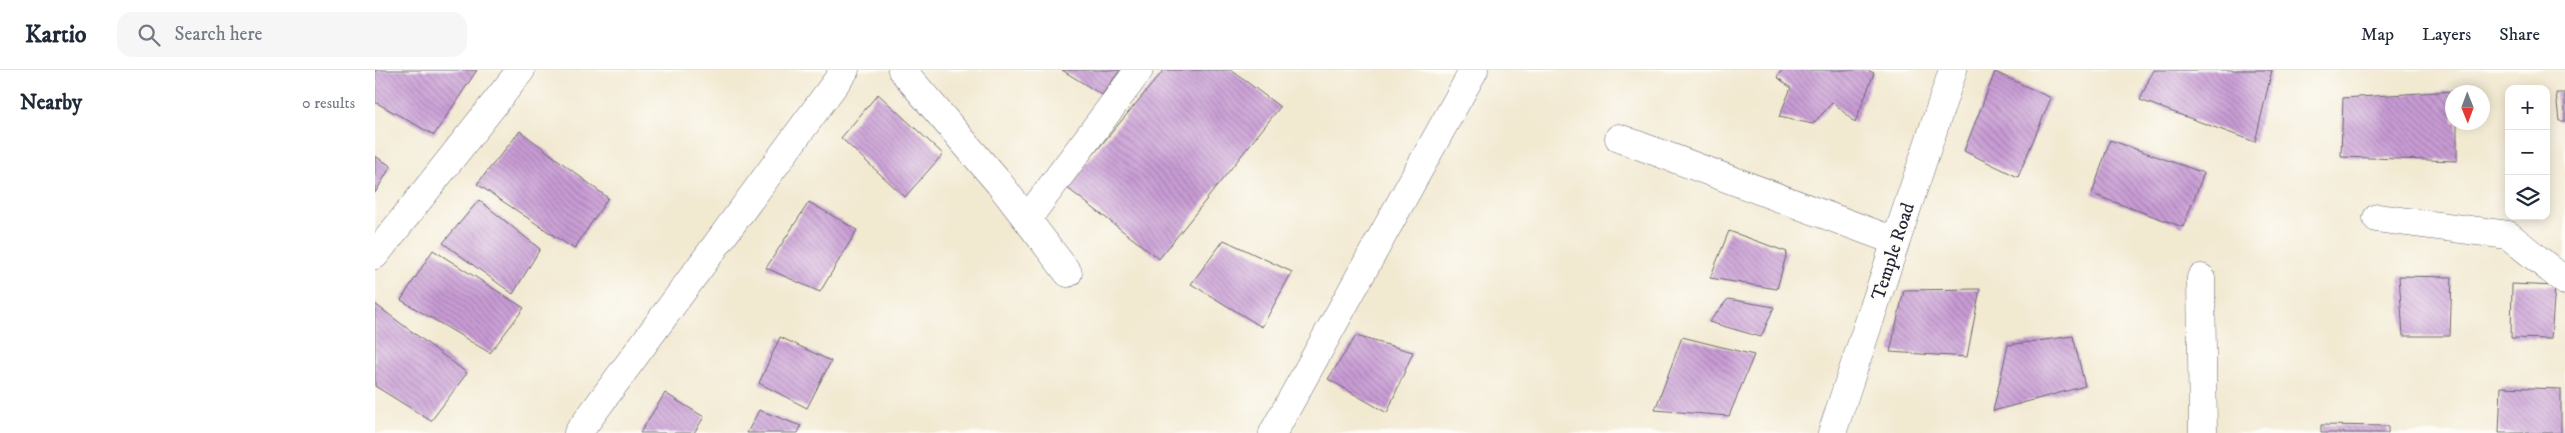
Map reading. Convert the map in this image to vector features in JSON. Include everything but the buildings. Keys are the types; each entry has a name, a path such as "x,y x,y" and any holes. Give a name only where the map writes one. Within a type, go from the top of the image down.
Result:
{"street":[{"path":"375,255 521,70"},
{"path":"578,433 845,70"},
{"path":"902,70 999,183 1068,273"},
{"path":"1027,219 1139,70"},
{"path":"1273,433 1474,70"},
{"name":"Temple Road","path":"1832,433 1953,70"},
{"path":"1619,138 1895,241"},
{"path":"2377,218 2508,235 2565,281"},
{"path":"2201,278 2203,433"}]}
